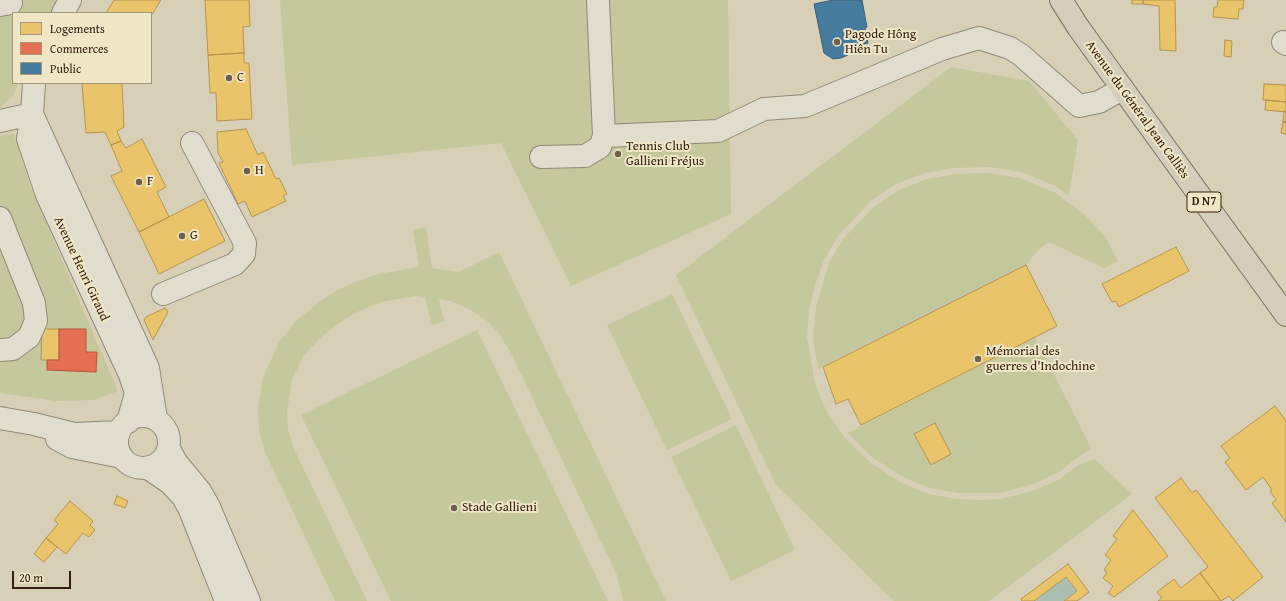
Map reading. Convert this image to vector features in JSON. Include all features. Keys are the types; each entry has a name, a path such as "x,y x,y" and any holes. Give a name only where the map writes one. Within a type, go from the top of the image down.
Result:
{"main road":[{"name":"Avenue du Général Jean Calliès","path":"1061,0 1078,27 1122,89 1286,315"}],"street":[{"path":"64,12 70,0"},
{"path":"541,157 585,156 600,147 604,136 598,0"},
{"path":"604,136 718,131 764,109 805,106 942,49 978,38 1013,40 1022,56 1080,106 1098,102 1122,89"},
{"name":"Avenue Henri Giraud","path":"34,84 32,114 28,139 47,195 130,375 136,394 124,427"},
{"path":"0,121 32,114"},
{"name":"Avenue Henri Giraud","path":"32,114 148,368 156,419"},
{"path":"163,294 235,264 244,254 244,243 192,143"},
{"path":"0,218 34,303 36,321 29,337 13,349 0,350"},
{"path":"119,351 120,336 126,321"},
{"path":"0,418 34,424 74,434 124,427 142,416 156,419 166,429 169,449 176,462 200,491 209,507 248,601"},
{"path":"34,424 65,444 122,457"},
{"path":"124,427 118,445 122,457 133,467 148,468 162,461 169,449"},
{"path":"148,468 170,483 183,497 190,510 226,601"}],"green space":[{"path":"0,0 59,0 52,12 12,12 12,84 18,84 13,96 0,108"},
{"name":"Tennis Club Gallieni Fréjus","path":"280,0 728,0 731,214 571,286 501,143 292,165"},
{"path":"951,67 1029,81 1078,140 1069,196 1057,187 1022,172 990,167 954,168 925,173 896,184 871,201 838,236 824,260 814,289 809,311 807,337 815,384 826,410 844,437 871,463 900,482 928,494 957,499 1001,499 1035,490 1060,479 1079,465 1095,459 1132,494 989,601 894,601 776,485 676,275"},
{"path":"14,133 29,183 118,391 94,400 56,401 0,393 0,136"},
{"path":"989,173 1020,178 1054,192 1085,215 1105,236 1118,261 1104,268 1049,242 1038,250 1026,265 818,369 813,337 816,307 829,263 843,239 875,206 899,190 927,179 955,174"},
{"path":"426,227 432,268 459,272 499,252 666,601 623,601 617,575 511,353 497,331 486,320 471,310 450,301 439,299 444,321 432,325 425,297 416,296 381,302 357,312 345,319 321,337 304,355 292,379 287,412 288,429 294,449 367,601 335,601 265,452 259,430 258,407 263,378 279,342 296,321 314,306 336,291 360,280 379,274 419,267 413,230"},
{"path":"672,294 732,419 667,450 607,325"},
{"name":"Stade Gallieni","path":"477,330 608,601 391,601 301,415"},
{"path":"1035,337 1091,448 1057,473 1034,484 1000,493 958,493 929,488 903,477 873,458 848,433"},
{"path":"736,425 795,550 731,581 671,457"}],"shaded area":[{"path":"1066,577 1077,591 1064,601 1034,601"}],"building: Logements":[{"path":"114,0 161,0 152,14 152,12 107,12"},
{"path":"205,0 249,0 250,26 243,27 244,53 208,55"},
{"path":"1132,0 1143,0 1143,4 1132,4"},
{"path":"1143,0 1175,0 1176,51 1160,50 1159,6 1143,4"},
{"path":"1218,0 1244,0 1243,9 1239,9 1238,19 1213,17 1214,7 1217,7"},
{"path":"1225,40 1232,41 1231,57 1224,56"},
{"name":"C","path":"244,53 244,63 249,63 252,119 217,121 216,93 210,93 208,55"},
{"path":"82,84 122,84 124,127 117,131 121,141 111,145 105,132 86,133"},
{"path":"1264,84 1286,85 1286,102 1263,100"},
{"path":"1266,100 1286,102 1286,112 1265,110"},
{"path":"1284,111 1286,112 1286,122 1283,122"},
{"path":"1283,122 1286,122 1286,134 1281,133"},
{"name":"H","path":"246,129 258,155 263,152 276,179 279,178 287,194 283,196 286,201 252,217 245,201 238,204 219,163 223,162 218,153 217,132"},
{"name":"F","path":"142,139 166,187 157,192 169,217 139,232 111,176 122,171 111,145 121,141 126,148"},
{"name":"G","path":"204,199 225,241 159,274 139,232"},
{"path":"1176,247 1189,271 1119,307 1116,301 1112,302 1102,284"},
{"path":"1026,265 1057,326 861,425 848,399 836,404 823,367"},
{"path":"165,308 168,312 153,340 144,320 146,317"},
{"path":"42,329 59,329 59,360 41,360"},
{"path":"1275,406 1286,421 1286,522 1272,503 1276,500 1270,491 1272,490 1263,477 1246,490 1225,462 1230,458 1221,446"},
{"path":"935,423 951,454 931,465 914,434"},
{"path":"1181,478 1192,493 1196,490 1263,577 1233,601 1229,596 1221,601 1200,573 1208,567 1155,498"},
{"path":"117,496 128,501 125,508 114,504"},
{"path":"70,501 93,521 90,525 95,530 89,537 83,533 66,554 46,538 58,524 54,520"},
{"path":"1133,510 1168,556 1114,597 1108,593 1113,586 1103,578 1107,572 1104,570 1111,560 1105,555 1117,539 1113,536"},
{"path":"46,538 57,547 44,562 34,554"},
{"path":"1068,564 1089,592 1077,601 1064,601 1077,591 1066,577 1034,601 1022,601 1021,599"},
{"path":"1200,573 1221,601 1158,601 1162,598 1157,592 1174,579 1181,588"}],"building: Commerces":[{"path":"59,329 86,329 86,352 97,352 96,372 47,370 47,360 59,360"}],"building: Public":[{"path":"833,0 862,0 867,27 865,28 868,43 852,47 848,55 833,59 824,53 814,4"}],"place":[{"name":"Pagode Hông Hiên Tu","path":"837,42"},
{"name":"C","path":"229,78"},
{"name":"Tennis Club Gallieni Fréjus","path":"618,154"},
{"name":"H","path":"247,171"},
{"name":"F","path":"139,182"},
{"name":"G","path":"182,236"},
{"name":"Mémorial des guerres d'Indochine","path":"978,359"},
{"name":"Stade Gallieni","path":"454,508"}]}
